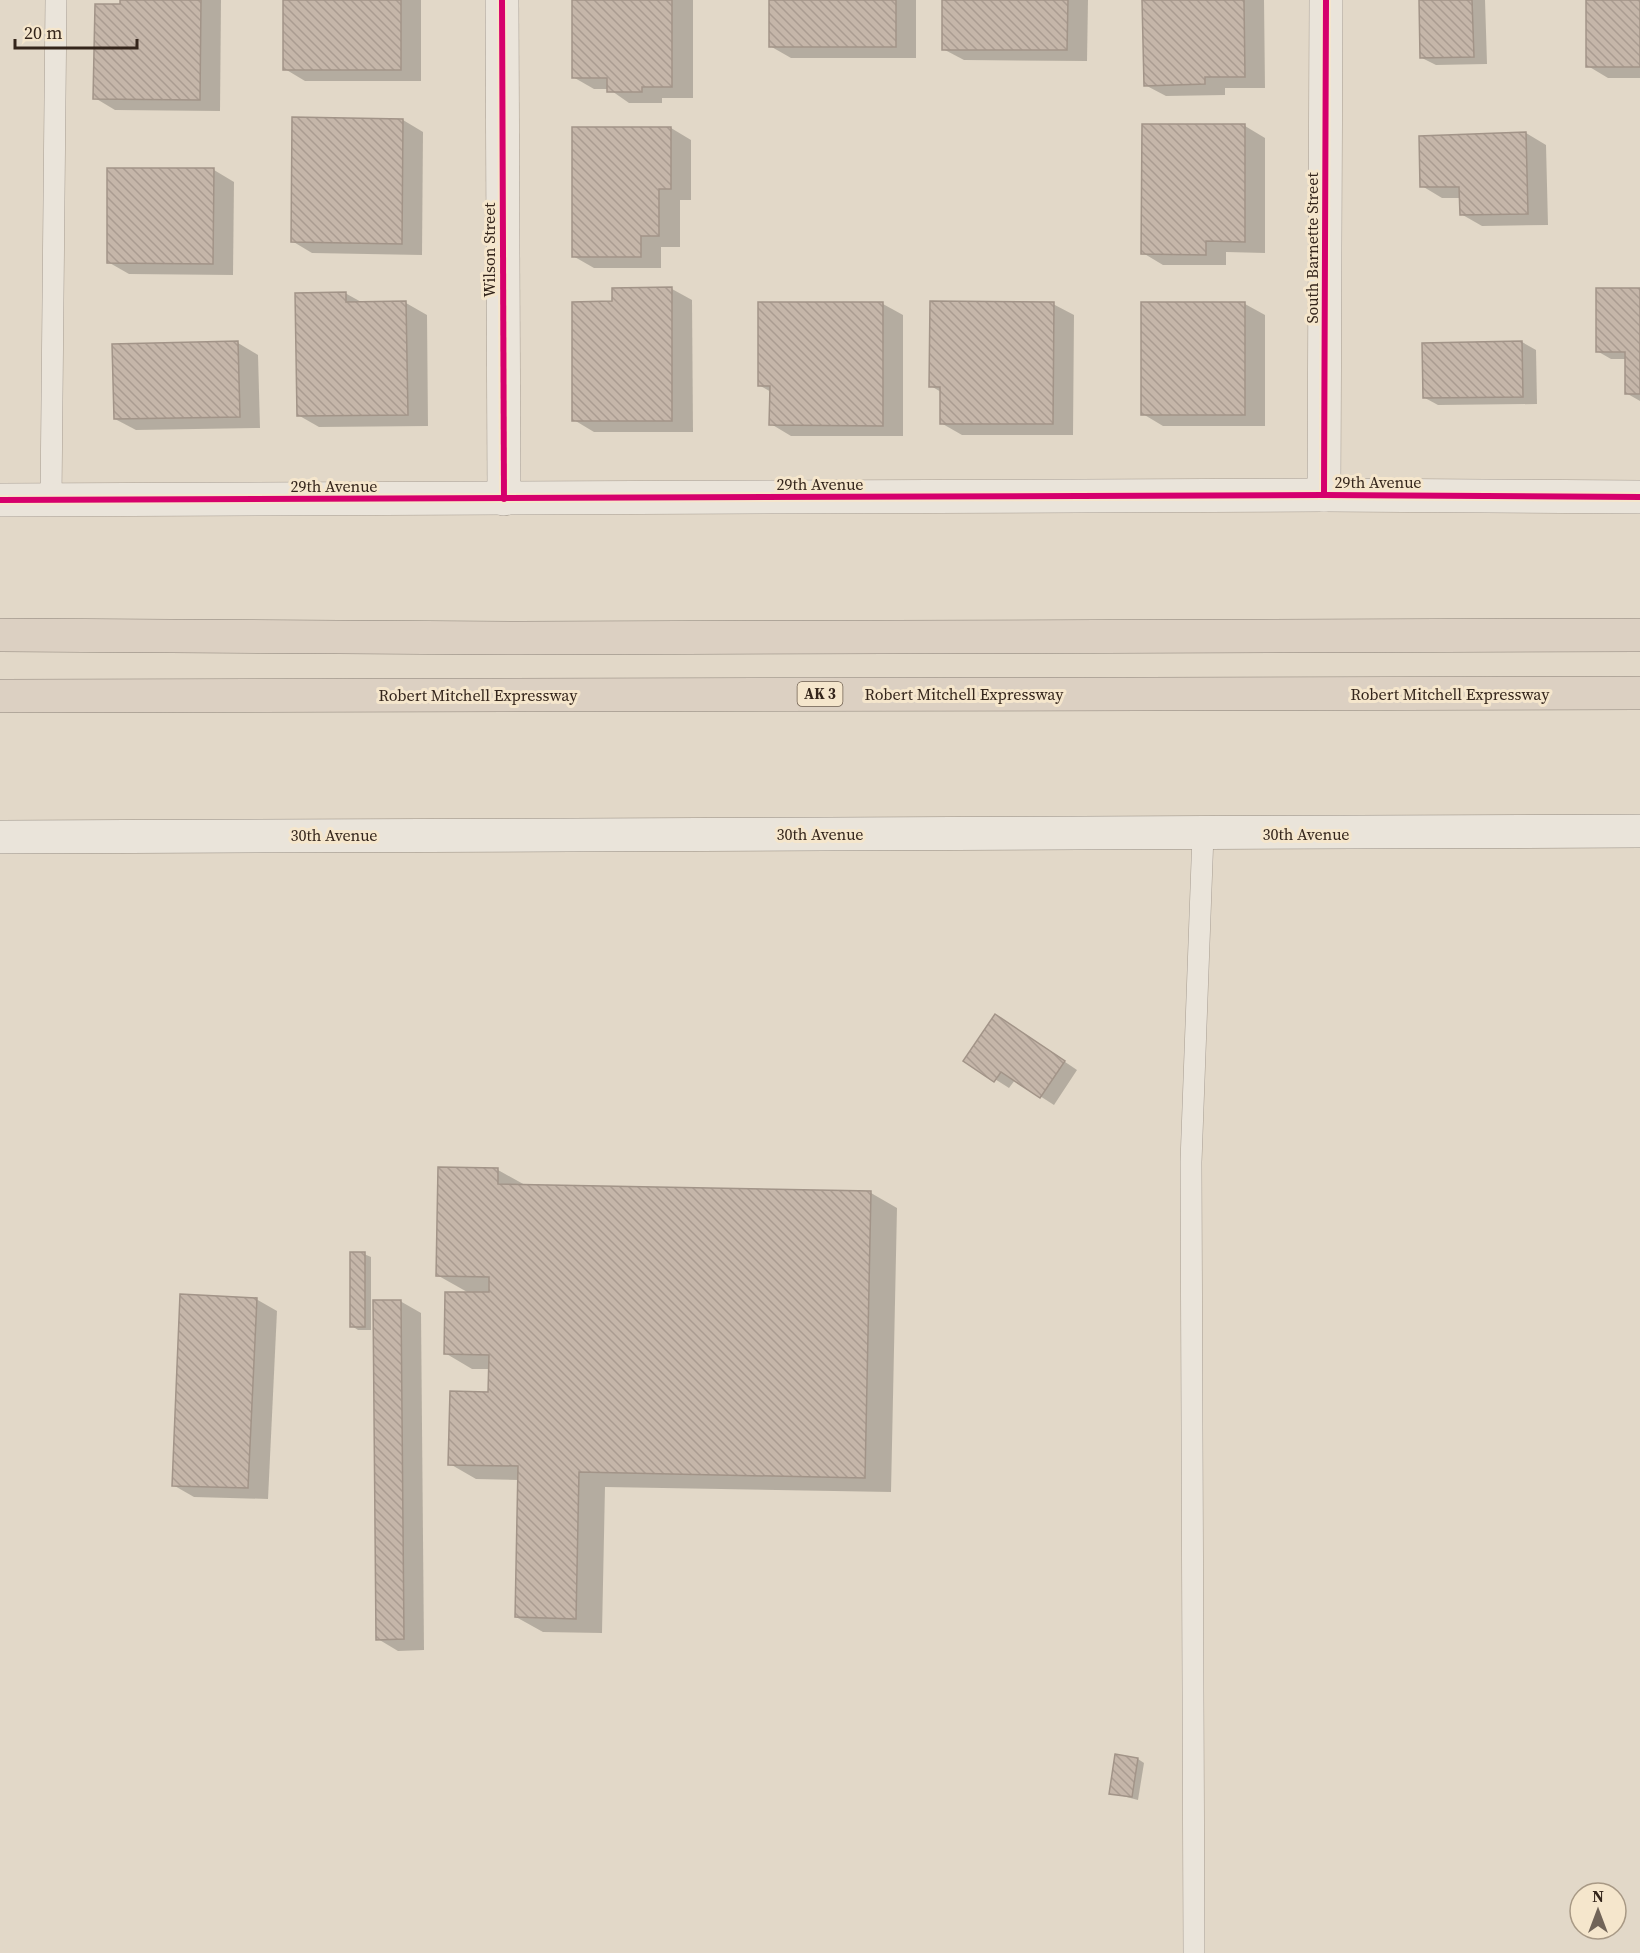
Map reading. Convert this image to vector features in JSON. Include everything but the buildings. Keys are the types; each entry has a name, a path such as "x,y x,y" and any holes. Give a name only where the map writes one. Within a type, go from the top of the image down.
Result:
{"highway":[{"path":"0,635 542,638 1640,635"},
{"name":"Robert Mitchell Expressway","path":"0,696 1640,693"}],"street":[{"name":"Wilson Street","path":"502,0 504,499"},
{"name":"South Barnette Street","path":"1324,495 1326,0"},
{"name":"29th Avenue","path":"0,500 1324,495 1640,497"},
{"name":"30th Avenue","path":"0,837 1640,831"}],"lane":[{"path":"51,500 56,0"},
{"path":"1194,1953 1191,1162 1203,834"}],"cycle path":[{"path":"502,0 504,499"},
{"path":"1324,495 1326,0"},
{"path":"0,500 1324,495 1640,497"}]}
